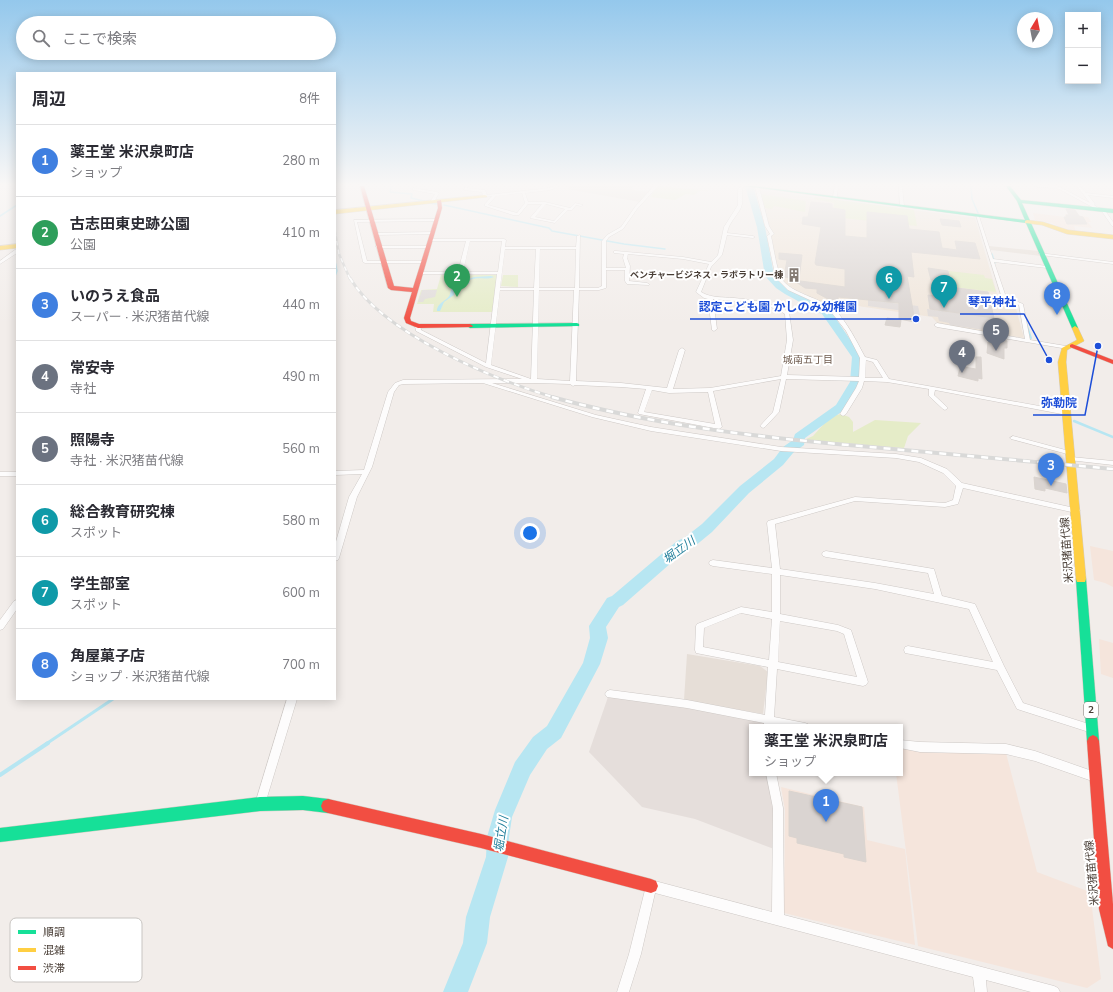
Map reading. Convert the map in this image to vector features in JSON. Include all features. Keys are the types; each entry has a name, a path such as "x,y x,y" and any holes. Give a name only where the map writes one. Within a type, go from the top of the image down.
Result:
{"street":[{"path":"358,232 365,262 424,262"},
{"path":"433,232 407,318 408,322 418,326 577,325"},
{"path":"498,289 599,289 604,287 604,241 608,236 614,232"},
{"path":"771,232 772,234 769,236 771,248 780,280 790,289 825,305 834,312 848,331 863,358 861,380 854,399 843,414"},
{"path":"982,232 1004,298 1021,304 1028,340"},
{"name":"米沢猪苗代線","path":"1032,232 1081,341 1080,344 1069,347 1062,353 1076,511 1106,909 1113,941"},
{"path":"1070,232 1113,237"},
{"path":"416,290 391,288 375,234 431,240 504,240 488,366"},
{"path":"753,237 726,234 720,255 710,263 698,292 710,297 767,304 778,307 787,313 790,340 784,377 776,412 763,426"},
{"path":"574,384 579,236"},
{"path":"378,247 431,240"},
{"path":"460,273 468,240"},
{"path":"0,248 16,246"},
{"path":"503,248 578,248"},
{"path":"534,381 538,248"},
{"path":"0,263 16,252"},
{"path":"616,252 683,258 710,263"},
{"path":"626,253 625,258 628,269 627,281 629,283 647,284"},
{"path":"1041,254 1113,263"},
{"path":"991,260 1047,267"},
{"path":"605,268 628,269"},
{"path":"421,273 500,273"},
{"path":"710,297 714,329"},
{"path":"937,325 1069,347 1113,362"},
{"path":"418,326 419,331 488,366 534,381"},
{"path":"669,391 682,350"},
{"path":"863,358 875,361 887,380"},
{"path":"336,555 353,497 366,472 391,392 397,384 413,381 534,381 621,385 669,391 710,390 784,377 887,380 1067,414"},
{"path":"484,382 533,398 621,423 781,448 881,455 921,460 945,471 960,485 1076,511"},
{"path":"932,388 931,395 945,408"},
{"path":"649,389 641,413 719,427 710,390"},
{"path":"1013,438 1071,456 1113,463"},
{"path":"336,473 366,472"},
{"path":"0,474 16,474"},
{"path":"610,694 687,704 769,724 776,616 776,572 771,523 855,499 945,505 956,502 960,485"},
{"path":"826,554 931,571 939,598"},
{"path":"713,563 939,598 972,606 1020,706 1092,729"},
{"path":"0,627 16,604"},
{"path":"741,610 776,616 838,628 848,632 863,682 699,650 700,626 741,610"},
{"path":"908,650 1000,667"},
{"path":"260,804 292,700"},
{"path":"903,744 1006,749 1035,756 1096,777"},
{"path":"772,776 778,808 778,920"},
{"path":"0,834 260,804 303,803 338,807 525,852 1054,992"},
{"path":"623,992 635,954 651,886"},
{"path":"979,972 981,992"}],"shaded area":[{"path":"769,232 979,232 998,297 1003,302 1015,305 1024,338 939,325 932,317 858,306 845,301 827,305 792,288 783,281 779,273"},
{"path":"989,246 1039,251 1041,256 991,250"},
{"path":"422,290 437,290 435,297 425,299 423,302 418,302"},
{"path":"868,300 918,306 920,315 913,314 912,312 868,306"},
{"path":"927,309 994,318 997,332 950,325 949,323 939,321 938,317 928,316"},
{"path":"1090,546 1113,551 1113,587 1094,580"},
{"path":"1099,639 1113,643 1113,678 1101,674"},
{"path":"687,654 760,666 768,672 763,714 684,700"},
{"path":"608,697 687,708 765,723 749,724 749,776 769,776 775,808 774,849 695,819 642,807 589,752"},
{"path":"903,749 1006,753 1037,872 1090,892 1101,979 1087,988 918,946 896,776 903,776"},
{"path":"781,787 864,807 867,840 905,849 915,945 784,913 785,810"}],"green space":[{"path":"949,271 984,275 985,278 992,279 996,292 952,287"},
{"path":"441,275 497,275 492,312 433,312 434,304 417,304 421,290 437,289"},
{"path":"503,275 518,275 518,287 501,286"},
{"path":"841,414 849,417 853,422 853,432 875,420 921,423 908,436 904,448 804,440 813,436 831,416"}],"water":[{"path":"474,277 494,277 477,278 467,282 470,283 469,284 459,283 455,285 454,295 444,302 440,311 437,311 437,308 449,296 454,285 452,282 461,282"}],"building":[{"path":"820,232 845,232 845,236 867,238 867,232 939,232 942,248 957,250 955,241 975,243 980,259 911,252 914,277 907,276 915,322 899,319 899,303 838,297 838,301 828,299 817,293 817,289 805,288 793,280 845,287 845,269 816,265 815,263"},
{"path":"779,253 802,255 799,279 784,277 787,260 779,259"},
{"path":"928,268 948,271 951,283 931,280"},
{"path":"949,287 988,292 994,318 930,309 928,295 951,298"},
{"path":"887,318 901,320 900,327 885,325"},
{"path":"999,339 1007,341 1007,348 1004,348 1004,359 987,353 988,342 999,344"},
{"path":"976,357 981,357 982,379 978,378 978,381 958,376 960,368 964,369 964,367 976,369"},
{"path":"1034,477 1066,484 1067,493 1045,488 1045,491 1035,489"},
{"path":"789,791 862,807 866,862 844,857 844,854 797,843 797,838 789,836"}],"waterway":[{"path":"559,232 624,244 665,249"},
{"name":"堀立川","path":"455,992 466,969 475,943 478,917 497,857 498,837 502,817 522,769 540,743 554,732 591,664 599,638 597,626 613,602 617,601 682,545 689,542 707,528 740,495 744,489 780,461 788,450 799,442 799,437 840,407 856,382 857,357 826,312 821,308 788,292 779,286 770,276 762,232"},
{"path":"992,254 995,263"},
{"path":"336,266 336,274"},
{"path":"1026,323 1031,338"},
{"path":"1074,421 1113,437"},
{"path":"46,744 112,700"},
{"path":"0,775 48,743"}],"railway":[{"path":"336,238 339,254 350,279"},
{"path":"350,278 366,298 388,318 414,336 473,367 503,380 556,398"},
{"path":"552,397 628,415 705,429 743,434 1113,469"}],"traffic: fast":[{"path":"1033,232 1075,328"},
{"path":"470,326 577,325"},
{"path":"1081,579 1093,741"},
{"path":"0,835 260,804 303,803 328,806"}],"traffic: slow":[{"path":"1070,232 1113,237"},
{"path":"0,248 16,246"},
{"path":"1075,328 1081,341 1064,349 1062,362 1081,579"}],"traffic: jam":[{"path":"375,232 391,288 416,290"},
{"path":"433,232 407,318 408,322 418,326 470,326"},
{"path":"1072,346 1113,362"},
{"path":"1093,741 1106,909 1113,941"},
{"path":"328,806 481,841 651,886"}],"place":[{"name":"ベンチャービジネス・ラボラトリー棟","path":"794,275"},
{"name":"古志田東史跡公園","path":"457,297"},
{"name":"総合教育研究棟","path":"889,299"},
{"name":"学生部室","path":"944,308"},
{"name":"角屋菓子店","path":"1057,315"},
{"name":"認定こども園 かしのみ幼稚園","path":"916,319"},
{"name":"弥勒院","path":"1098,346"},
{"name":"照陽寺","path":"996,351"},
{"name":"琴平神社","path":"1049,360"},
{"name":"常安寺","path":"962,373"},
{"name":"いのうえ食品","path":"1051,486"},
{"name":"薬王堂 米沢泉町店","path":"826,822"}],"district":[{"name":"城南五丁目","path":"808,360"}]}
